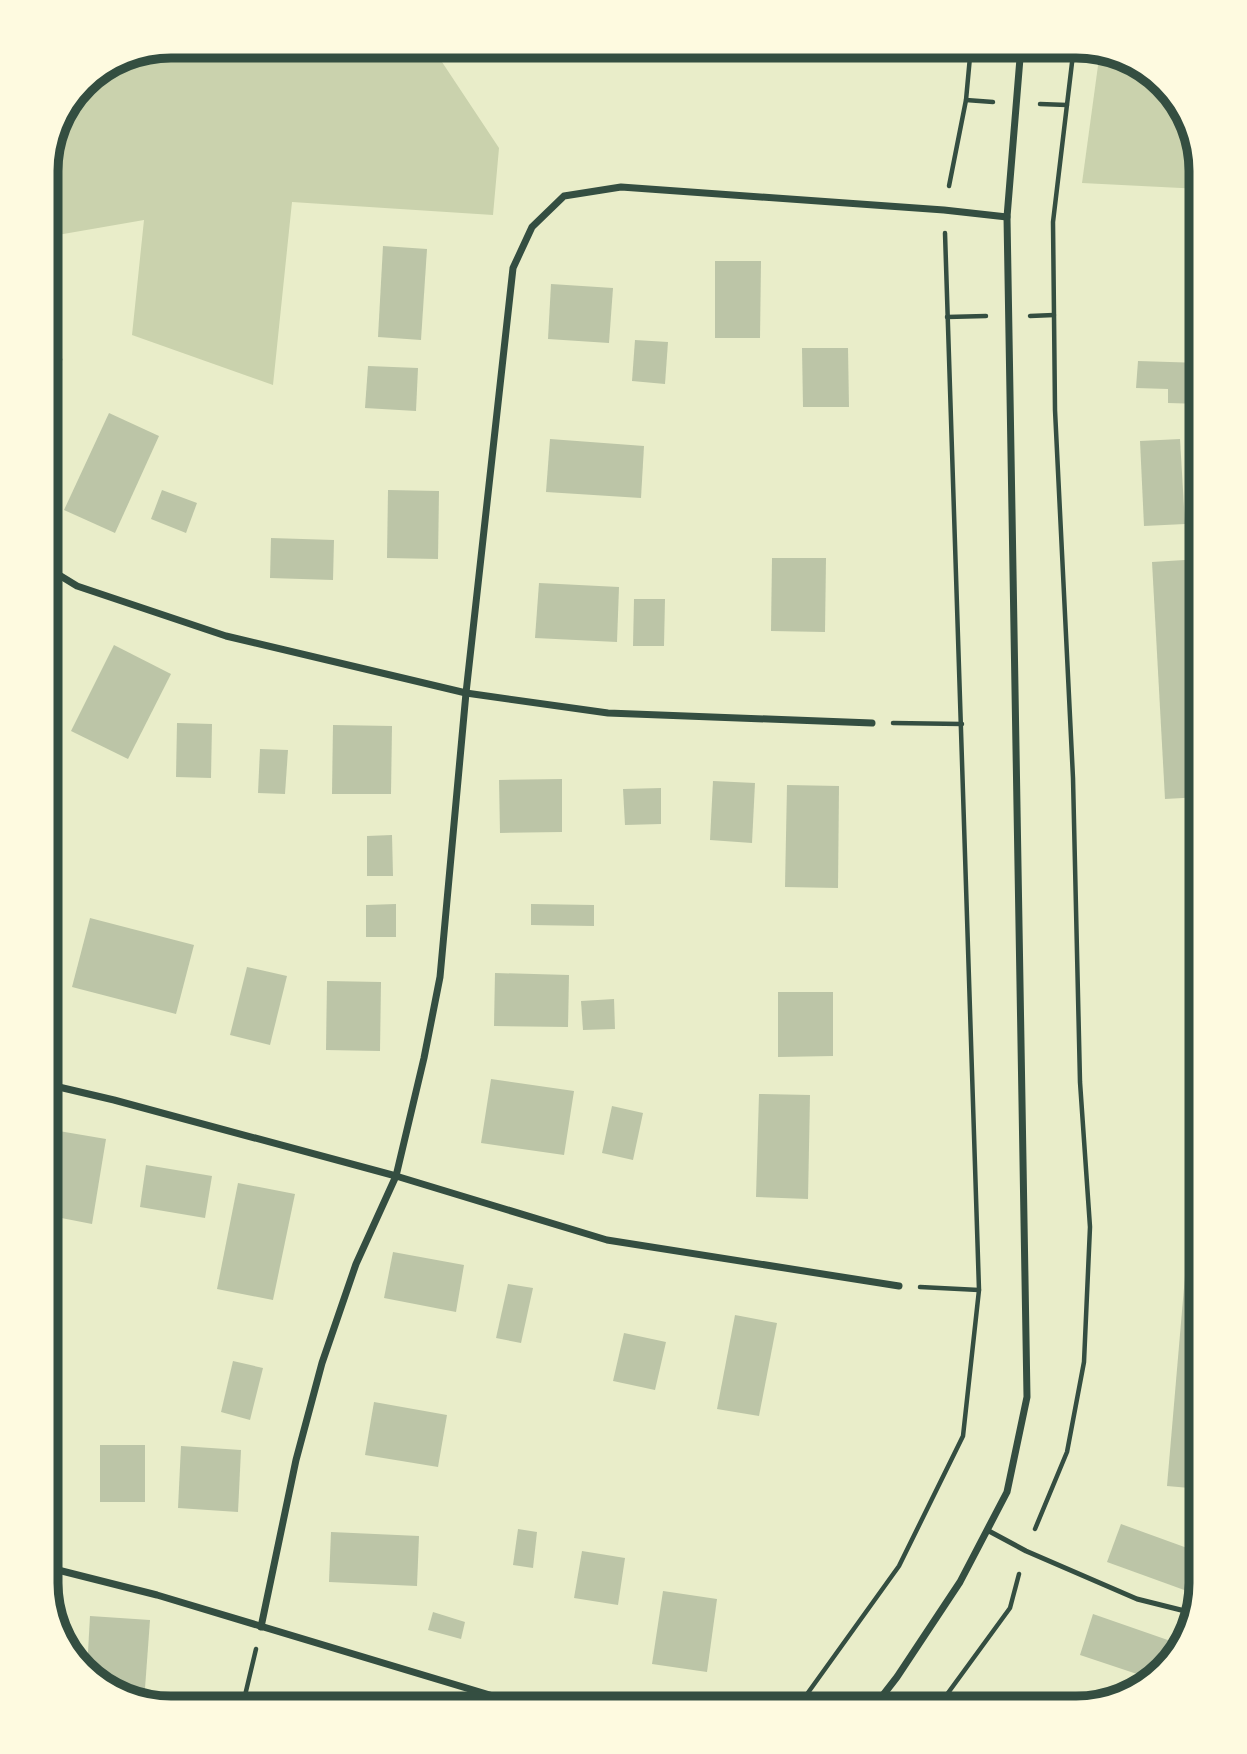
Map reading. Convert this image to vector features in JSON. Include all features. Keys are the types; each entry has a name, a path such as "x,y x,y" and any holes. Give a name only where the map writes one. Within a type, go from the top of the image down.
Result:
{"street":[{"path":"883,1696 960,1582 1007,1492 1027,1397 1007,217 1020,58"},
{"path":"261,1627 296,1460 322,1363 356,1264 396,1176 440,976 467,693 513,268 532,227 564,196 621,187 1007,217"},
{"path":"58,574 77,586 226,636 467,693 608,713 872,723"},
{"path":"58,1087 396,1176 607,1240 900,1286"},
{"path":"58,1570 157,1595 493,1696"}],"lane":[{"path":"987,1530 1026,1551 1137,1599 1185,1611"}],"path":[{"path":"805,1696 899,1566 963,1436 979,1290 944,210 966,100 970,58"},
{"path":"946,1696 1010,1608 1026,1551 1067,1452 1084,1362 1090,1227 1080,1082 1073,778 1055,410 1053,222 1073,58"},
{"path":"872,723 962,724"},
{"path":"900,1286 979,1290"},
{"path":"245,1696 261,1627"}],"green space":[{"path":"441,58 499,148 493,215 292,202 273,385 132,335 144,220 58,235 58,163 69,121 81,102 96,86 114,73 149,60"},
{"path":"1099,60 1126,69 1139,77 1161,96 1174,114 1181,128 1188,156 1189,188 1082,183"}],"building":[{"path":"383,246 427,249 421,340 378,337"},
{"path":"715,261 761,261 760,338 715,338"},
{"path":"551,284 613,288 609,343 548,339"},
{"path":"635,340 668,342 665,384 632,381"},
{"path":"802,348 848,348 849,407 803,407"},
{"path":"58,357 63,359 58,369"},
{"path":"1138,361 1189,363 1189,404 1168,403 1168,389 1136,388"},
{"path":"368,366 418,368 416,411 365,408"},
{"path":"109,413 159,436 115,533 64,510"},
{"path":"550,439 644,446 641,498 546,492"},
{"path":"1180,439 1185,524 1144,526 1140,441"},
{"path":"162,490 197,503 186,533 151,519"},
{"path":"388,490 439,491 438,559 387,558"},
{"path":"271,538 334,540 333,580 270,578"},
{"path":"772,558 826,558 825,632 771,631"},
{"path":"1189,560 1189,798 1165,799 1152,562"},
{"path":"539,583 619,587 617,642 535,638"},
{"path":"634,599 665,599 664,646 633,646"},
{"path":"114,645 171,674 128,759 71,731"},
{"path":"177,723 212,724 211,778 176,777"},
{"path":"333,725 392,726 391,794 332,794"},
{"path":"260,749 288,750 285,794 258,793"},
{"path":"562,779 562,832 500,833 499,780"},
{"path":"713,781 755,783 752,843 710,840"},
{"path":"787,785 839,786 838,888 785,887"},
{"path":"661,788 661,824 625,825 623,789"},
{"path":"392,835 393,876 367,876 367,836"},
{"path":"396,904 396,937 366,937 366,905"},
{"path":"531,904 594,905 594,926 531,925"},
{"path":"90,918 194,945 176,1014 72,987"},
{"path":"247,967 287,976 270,1045 230,1035"},
{"path":"495,973 569,975 568,1027 494,1026"},
{"path":"327,981 381,982 380,1051 326,1050"},
{"path":"778,992 833,992 833,1056 778,1057"},
{"path":"614,999 615,1029 583,1030 581,1001"},
{"path":"491,1079 574,1091 564,1155 481,1143"},
{"path":"759,1094 810,1095 808,1199 756,1197"},
{"path":"612,1106 643,1113 633,1160 602,1153"},
{"path":"58,1131 106,1139 92,1224 58,1217"},
{"path":"146,1165 212,1176 205,1218 140,1207"},
{"path":"238,1183 295,1194 273,1300 217,1289"},
{"path":"393,1252 464,1265 456,1312 384,1298"},
{"path":"1185,1276 1189,1276 1189,1488 1167,1486"},
{"path":"508,1284 533,1288 521,1343 496,1338"},
{"path":"735,1315 777,1323 759,1416 717,1409"},
{"path":"624,1333 666,1342 655,1390 613,1381"},
{"path":"233,1361 263,1368 250,1420 221,1412"},
{"path":"374,1402 447,1415 438,1467 365,1455"},
{"path":"100,1445 145,1445 145,1502 100,1502"},
{"path":"181,1446 241,1450 238,1512 178,1508"},
{"path":"1121,1524 1189,1549 1188,1592 1107,1562"},
{"path":"518,1529 537,1532 533,1568 513,1565"},
{"path":"331,1532 419,1536 417,1586 329,1582"},
{"path":"582,1551 625,1558 618,1605 574,1598"},
{"path":"663,1591 717,1599 707,1672 652,1664"},
{"path":"433,1612 465,1622 461,1639 428,1630"},
{"path":"1093,1614 1173,1642 1156,1663 1141,1675 1080,1655"},
{"path":"90,1616 150,1620 145,1693 121,1685 88,1660"}]}
